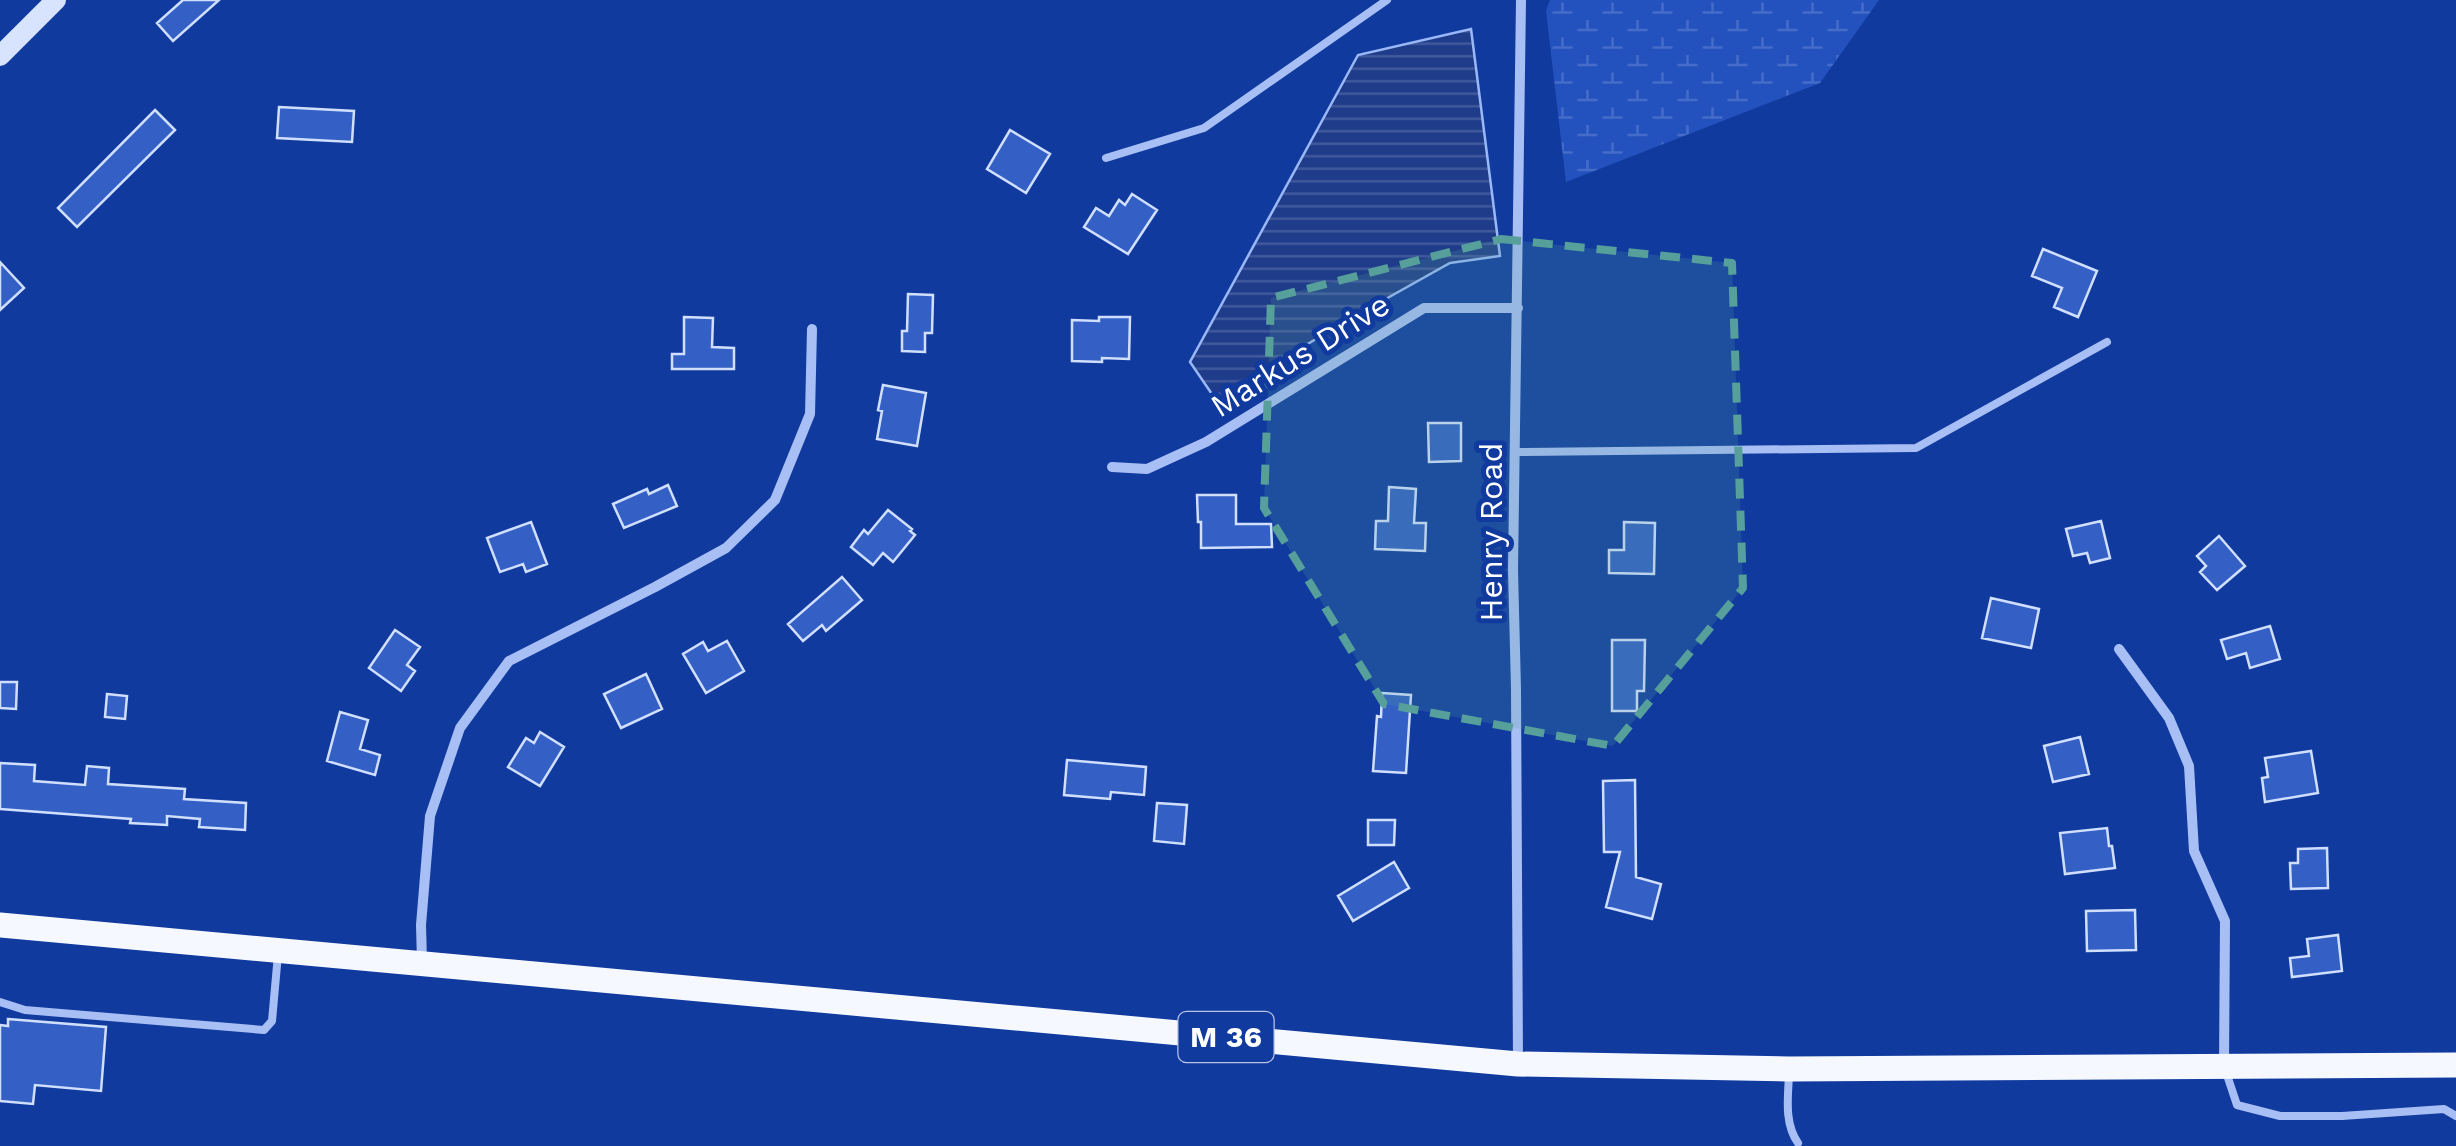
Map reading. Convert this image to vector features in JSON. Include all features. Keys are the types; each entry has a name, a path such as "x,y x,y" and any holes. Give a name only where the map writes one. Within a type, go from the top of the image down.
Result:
{"main road":[{"path":"0,56 56,0"},
{"name":"M 36","path":"0,924 1518,1064 1790,1068 2456,1066"}],"street":[{"name":"Henry Road","path":"1518,1064 1514,570 1521,0"},
{"name":"Markus Drive","path":"1112,468 1147,469 1206,442 1424,308 1518,308"},
{"path":"422,963 421,925 430,816 460,728 509,661 726,548 775,500 810,414 812,329"},
{"path":"2119,649 2169,718 2189,766 2194,852 2225,922 2224,1068"}],"lane":[{"path":"1106,158 1204,128 1386,0"},
{"path":"1516,452 1916,448 2107,342"},
{"path":"0,1002 25,1010 264,1030 272,1021 279,950"},
{"path":"1790,1068 1788,1112 1792,1135 1798,1143"},
{"path":"2224,1068 2237,1105 2280,1116 2342,1116 2444,1108 2456,1116"}],"highlighted area":[{"path":"1501,239 1732,263 1743,588 1613,746 1384,704 1264,508 1271,298"}],"green space":[{"path":"1550,0 1879,0 1820,83 1566,182 1546,11"}],"shaded area":[{"path":"1471,29 1500,256 1450,263 1216,400 1190,362 1358,55"}],"building":[{"path":"183,0 219,0 173,41 157,23"},
{"path":"279,107 354,111 352,142 277,138"},
{"path":"155,110 175,130 77,227 58,208"},
{"path":"1010,130 1050,154 1026,193 987,169"},
{"path":"1132,194 1157,210 1128,254 1084,227 1096,208 1109,216 1119,200 1125,205"},
{"path":"2043,249 2097,271 2078,317 2054,307 2062,288 2032,276"},
{"path":"0,262 24,288 0,310"},
{"path":"908,294 933,295 932,333 925,333 925,352 902,351"},
{"path":"684,317 713,318 712,347 734,348 734,369 672,369 672,354 684,354"},
{"path":"1099,317 1130,317 1129,359 1072,361 1072,320 1099,321"},
{"path":"883,385 926,393 917,446 877,439"},
{"path":"1428,423 1461,423 1461,461 1429,462"},
{"path":"668,485 677,506 624,528 613,504 647,489 649,494"},
{"path":"1389,487 1416,489 1414,523 1426,523 1425,551 1375,549 1376,521 1388,521"},
{"path":"1197,495 1236,495 1236,524 1271,524 1272,547 1201,548"},
{"path":"888,510 915,535 893,562 883,553 873,565 851,547"},
{"path":"2101,521 2110,558 2090,563 2087,553 2073,556 2066,529"},
{"path":"531,522 547,564 526,572 523,564 500,572 487,538"},
{"path":"1624,522 1655,523 1654,574 1609,573 1609,550 1624,550"},
{"path":"2219,536 2245,566 2217,590 2200,572 2206,566 2197,556"},
{"path":"842,577 862,600 826,631 822,625 803,641 788,624"},
{"path":"1991,598 2039,609 2031,648 1982,638"},
{"path":"2270,626 2280,659 2250,668 2246,653 2227,659 2221,640"},
{"path":"395,630 420,647 407,665 415,671 401,691 369,668"},
{"path":"1612,640 1645,640 1644,691 1637,691 1637,711 1612,711"},
{"path":"727,641 744,671 706,693 683,654 703,642 708,651"},
{"path":"646,674 662,709 621,728 604,694"},
{"path":"0,682 17,682 16,709 0,708"},
{"path":"1382,693 1411,695 1406,773 1373,771"},
{"path":"107,694 127,696 125,719 105,717"},
{"path":"340,712 368,720 360,749 380,755 375,775 327,761"},
{"path":"540,732 564,747 540,786 508,767 526,738 534,743"},
{"path":"2080,737 2089,774 2053,782 2044,746"},
{"path":"2311,751 2318,793 2265,802 2265,758"},
{"path":"1067,760 1146,767 1144,795 1111,792 1110,799 1064,795"},
{"path":"0,763 35,765 34,781 85,785 87,766 109,768 108,784 185,789 184,799 246,803 245,830 199,827 200,819 167,816 167,825 0,809"},
{"path":"1635,780 1636,877 1661,884 1652,919 1606,907 1620,852 1604,852 1603,781"},
{"path":"1157,803 1187,805 1184,844 1154,841"},
{"path":"1368,820 1395,820 1394,845 1368,845"},
{"path":"2107,828 2115,868 2065,874 2060,833"},
{"path":"2327,848 2328,888 2291,889 2290,863 2298,863 2298,849"},
{"path":"1394,862 1409,888 1353,921 1338,896"},
{"path":"2135,910 2136,950 2087,951 2086,911"},
{"path":"2338,935 2342,971 2292,977 2290,958 2309,956 2307,939"},
{"path":"8,1019 106,1027 101,1091 35,1085 33,1104 0,1101 0,1025 8,1026"}]}
